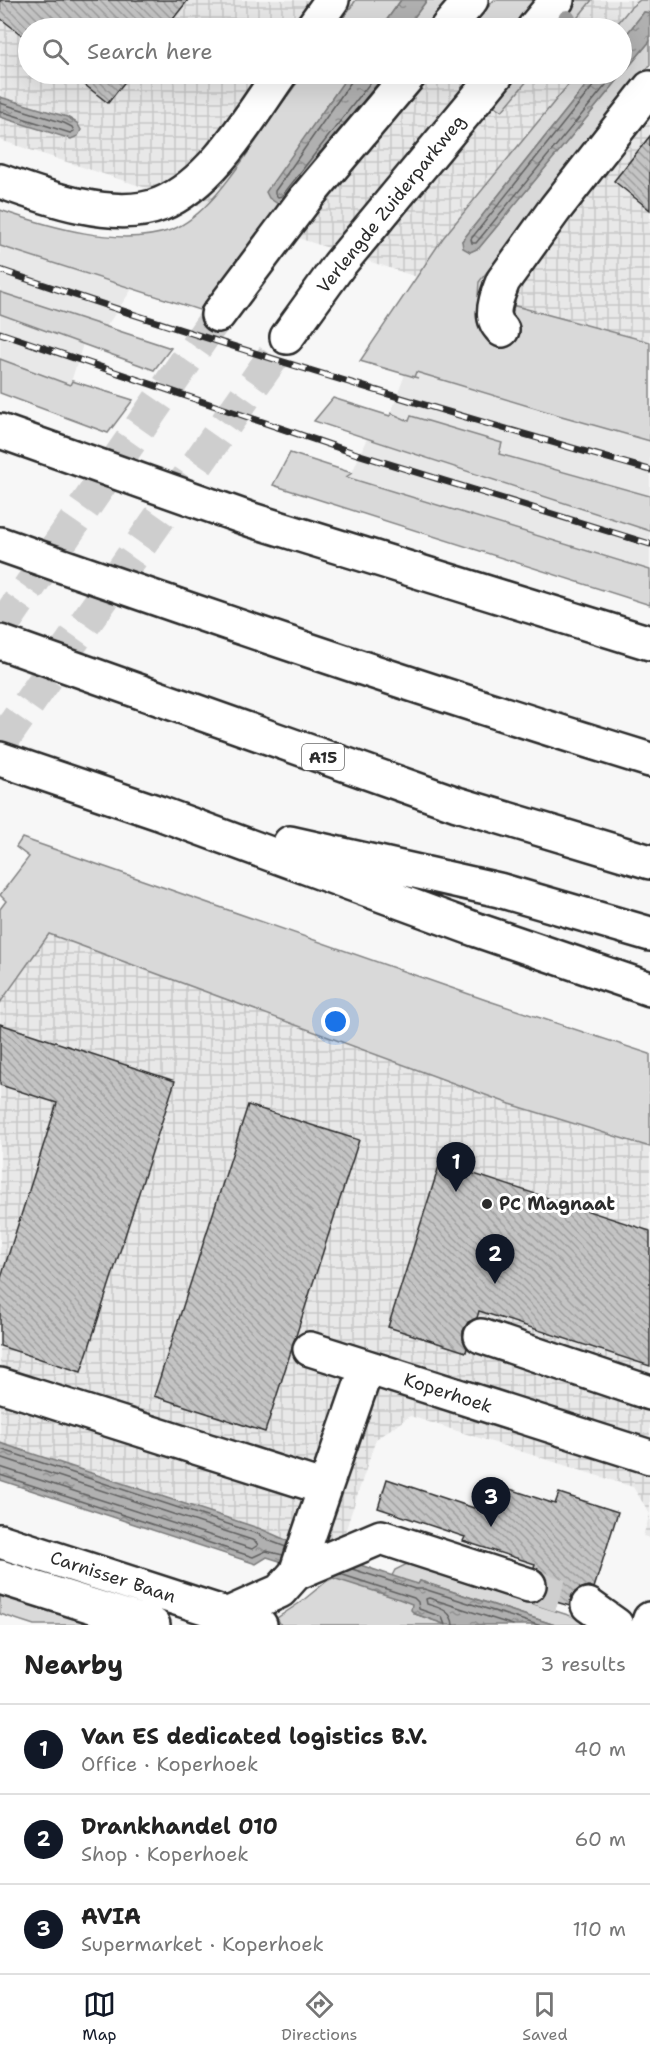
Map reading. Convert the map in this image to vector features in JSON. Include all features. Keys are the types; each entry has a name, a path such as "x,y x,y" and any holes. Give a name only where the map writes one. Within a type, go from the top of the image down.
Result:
{"main road":[{"path":"319,18 332,0"},
{"path":"456,18 471,0"},
{"path":"542,18 557,0"},
{"path":"0,181 58,200 94,208 137,209 159,204 187,189 210,167 241,130 273,84"},
{"path":"218,315 304,199 402,84"},
{"name":"Verlengde Zuiderparkweg","path":"287,337 339,265 489,84"},
{"path":"502,330 495,321 495,313 503,281 555,209 650,88"},
{"path":"0,431 252,520 650,643"},
{"path":"0,544 471,705 650,760"},
{"name":"A15","path":"0,642 457,804 650,862"},
{"path":"0,759 159,813 477,930 650,989"},
{"path":"159,813 499,890 650,934"},
{"path":"481,1335 650,1393"},
{"name":"Koperhoek","path":"310,1349 650,1457"},
{"path":"226,1615 280,1591 296,1573 367,1367"},
{"path":"0,1385 325,1488"},
{"path":"296,1573 381,1537 529,1585"},
{"name":"Carnisser Baan","path":"0,1540 260,1625"},
{"name":"Carnisser Baan","path":"0,1577 153,1625"},
{"path":"588,1605 615,1625"},
{"path":"648,1625 650,1619"}],"shaded area":[{"path":"0,0 650,0 650,342 496,303 0,140"},
{"path":"356,0 401,0 388,18 343,18"},
{"path":"427,0 460,0 445,18 414,18"},
{"path":"494,0 543,0 528,18 479,18"},
{"path":"576,0 592,0 577,18 561,18"},
{"path":"640,0 650,0 650,13 644,12 632,27 632,18 622,18"},
{"path":"650,41 650,65 479,282 478,296 650,342 650,441 416,372 414,377 360,361 443,238 569,84 587,84 462,241 470,252 479,248 614,84 632,84 632,63"},
{"path":"296,84 342,84 267,192 281,206 199,310 0,246 0,210 62,229 107,236 151,235 171,230 197,214 210,202 243,160"},
{"path":"509,84 525,84 502,111 493,105"},
{"path":"0,246 132,289 106,327 0,292"},
{"path":"0,292 171,348 154,370 0,314"},
{"path":"0,314 83,344 70,385 0,359"},
{"path":"0,359 70,385 72,381 133,400 108,433 0,393"},
{"path":"415,372 650,441 650,496 499,454 501,443 411,417 409,421 391,413 405,374 414,377"},
{"path":"333,398 390,416 391,413 409,421 411,416 502,443 499,454 650,496 650,531 314,421"},
{"path":"367,438 650,531 650,570 345,477 352,473"},
{"path":"290,453 352,473 346,477 650,570 650,605 273,485"},
{"path":"22,838 486,1000 650,1054 650,1147 510,1104 49,934 0,1003 0,909 6,901 0,895 29,857 16,847"},
{"path":"49,934 510,1103 650,1147 650,1514 633,1487 410,1416 376,1439 337,1556 0,1443 0,1003"},
{"path":"650,1514 650,1538 643,1536"},
{"path":"407,1564 594,1625 555,1625 420,1581 412,1604 415,1614 447,1625 281,1625 277,1618 335,1577 386,1587 395,1570"},
{"path":"0,1589 115,1625 34,1625 0,1614"}],"water":[{"path":"401,0 427,0 414,18 388,18"},
{"path":"644,12 650,13 650,41 632,63 632,27"},
{"path":"342,84 377,84 281,206 269,198 266,192"},
{"path":"587,84 614,84 479,248 470,252 463,248 462,241"},
{"path":"0,97 67,117 77,123 81,130 78,136 71,139 0,117"},
{"path":"0,1443 261,1529 286,1540 405,1580 418,1584 420,1581 555,1625 447,1625 415,1614 411,1610 412,1604 399,1599 267,1557 256,1564 0,1480"}],"building":[{"path":"0,0 188,0 174,18 18,18 18,32 0,18"},
{"path":"84,84 123,84 108,103"},
{"path":"650,136 650,210 614,181"},
{"path":"0,1024 175,1081 81,1372 0,1346 0,1281 57,1103 0,1085"},
{"path":"248,1105 359,1140 265,1432 154,1396"},
{"path":"440,1163 650,1231 650,1366 479,1311 477,1318 468,1322 463,1331 466,1352 388,1327"},
{"path":"387,1479 474,1508 483,1480 555,1504 559,1493 618,1512 594,1588 589,1586 580,1588 572,1595 570,1606 542,1598 547,1590 547,1581 542,1572 534,1567 535,1564 463,1541 465,1537 378,1508"}],"tunnel":[{"path":"0,629 218,315"},
{"path":"0,744 287,337"},
{"path":"529,1585 588,1605"}],"railway":[{"path":"0,270 324,374 650,470"},
{"path":"0,333 357,454 650,544"}],"place":[{"name":"Van ES dedicated logistics B.V.","path":"456,1192"},
{"name":"PC Magnaat","path":"487,1204"},
{"name":"Drankhandel 010","path":"495,1284"},
{"name":"AVIA","path":"491,1527"}]}
